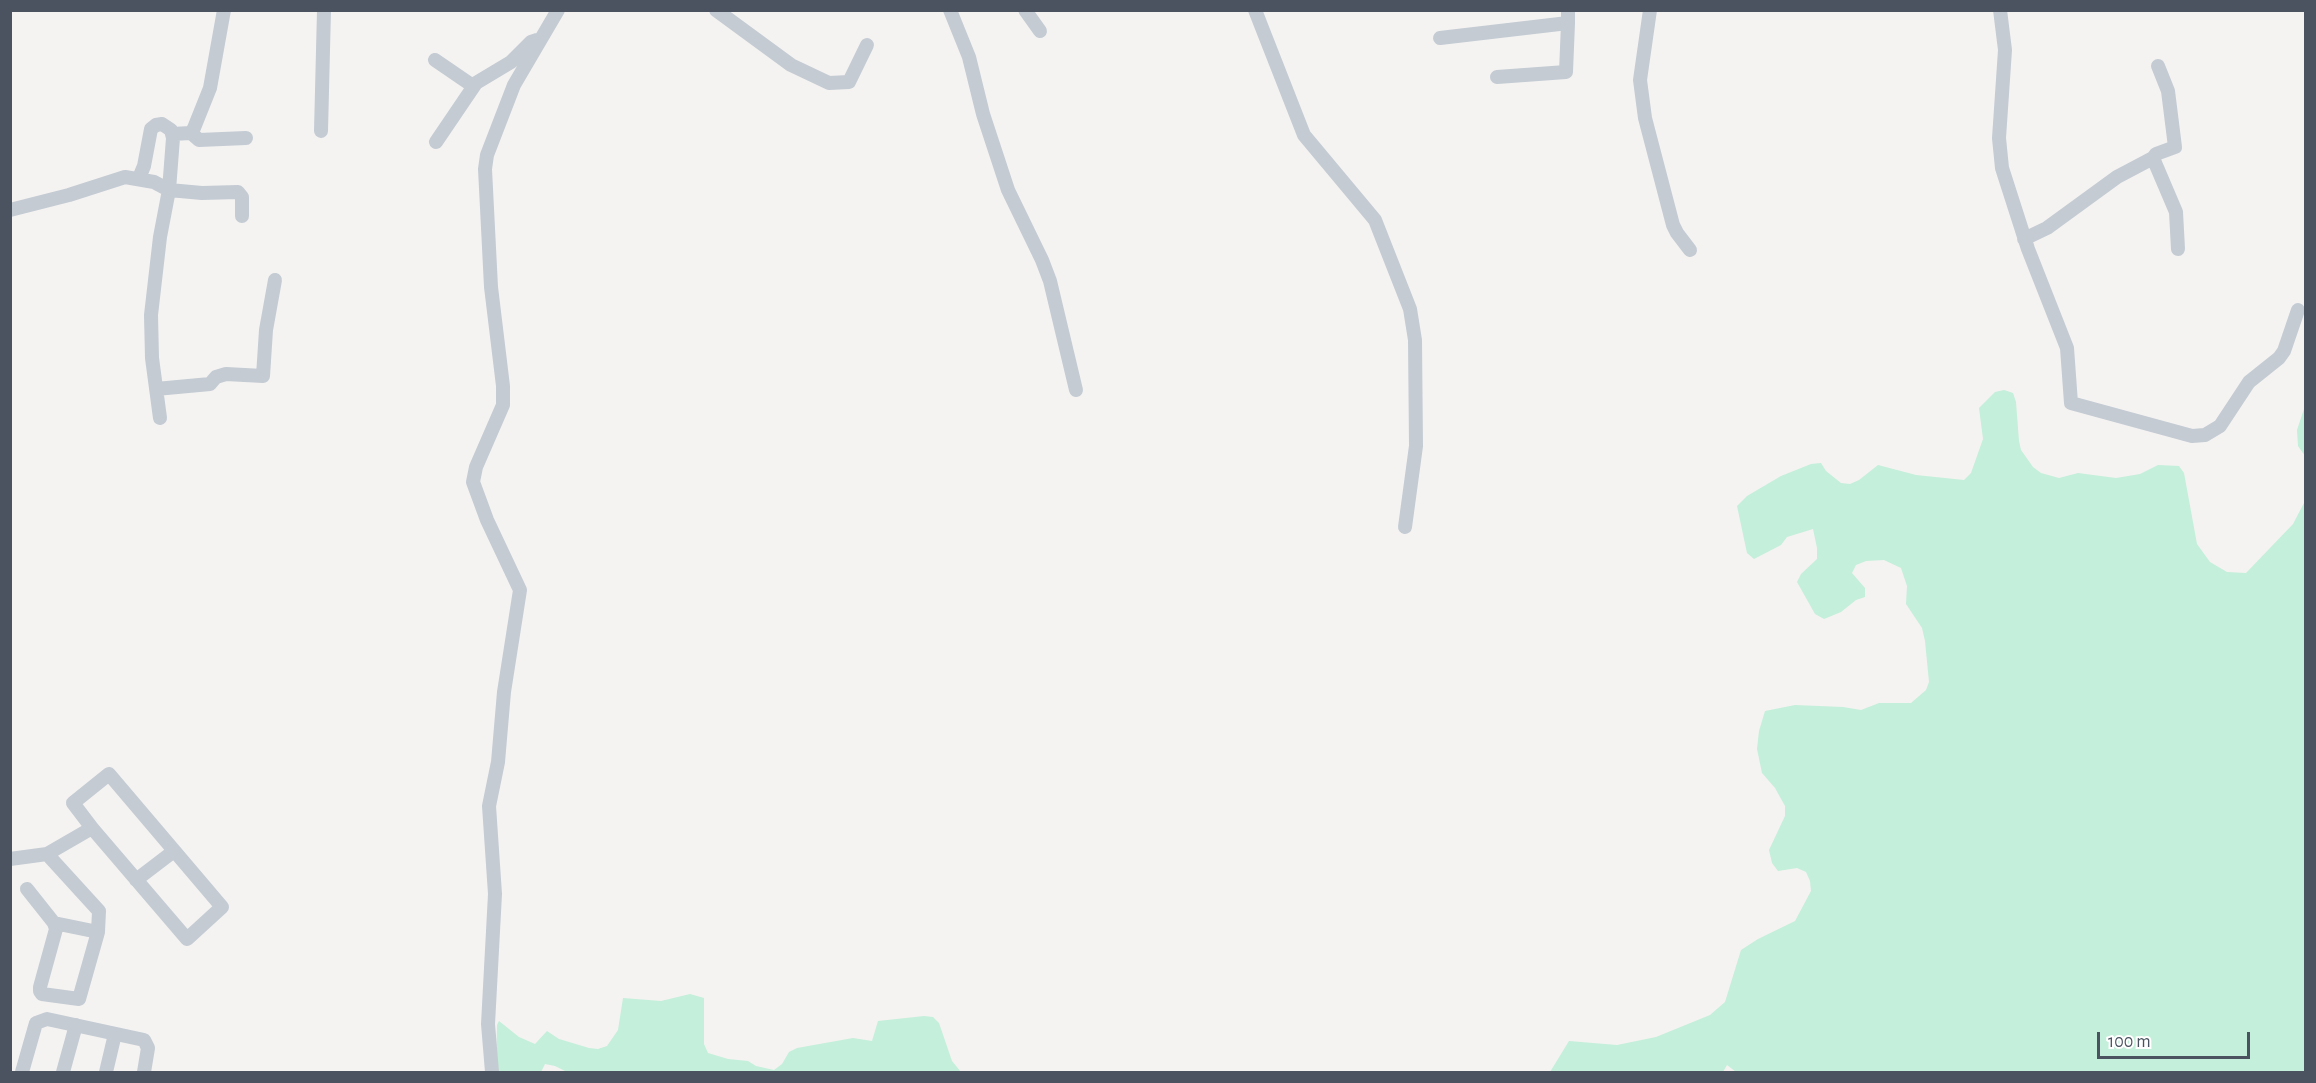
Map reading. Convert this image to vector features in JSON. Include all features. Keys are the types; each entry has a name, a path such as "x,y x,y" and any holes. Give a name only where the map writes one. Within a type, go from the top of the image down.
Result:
{"street":[{"path":"191,133 210,88 224,10"},
{"path":"321,131 324,10"},
{"path":"492,1072 488,1024 495,894 489,806 498,762 504,692 520,590 487,520 473,482 476,467 503,405 503,386 491,287 485,169 487,155 514,85 558,10"},
{"path":"716,10 791,65 829,82 849,82 867,45"},
{"path":"950,10 969,57 983,114 1008,190 1050,281 1076,390"},
{"path":"1026,10 1040,31"},
{"path":"1255,10 1304,135 1375,220 1410,309 1415,340 1416,447 1405,528"},
{"path":"1650,10 1640,81 1645,118 1673,225 1690,250"},
{"path":"2000,10 2005,50 1999,138 2002,168 2024,238 2067,348 2071,403 2192,436 2205,435 2220,426 2249,382 2279,358 2284,351 2298,310"},
{"path":"1440,38 1568,17 1566,72 1497,77"},
{"path":"436,142 473,86 511,62 531,42 539,40"},
{"path":"435,60 473,86"},
{"path":"2024,238 2047,228 2117,177 2153,158 2156,154 2176,147 2168,91 2158,66"},
{"path":"139,178 144,166 151,129 154,125 162,124 171,130 172,134 169,190 152,301 151,336 160,418"},
{"path":"172,134 191,133 199,140 246,138"},
{"path":"2153,158 2176,212 2178,249"},
{"path":"10,210 69,195 119,178 139,178 169,190 202,193 238,192 242,197 242,216"},
{"path":"156,389 210,384 216,377 226,374 263,376 265,374 266,330 276,280"},
{"path":"109,774 222,907 187,939 92,828 73,803 109,774"},
{"path":"10,859 47,854 92,828"},
{"path":"136,880 174,850"},
{"path":"27,889 54,923 55,933 40,991 42,994 76,1000 81,997 98,932 99,911 47,854"},
{"path":"54,923 98,932"},
{"path":"22,1072 36,1023 47,1019 144,1040 148,1048 144,1072"},
{"path":"63,1072 75,1025"},
{"path":"106,1072 115,1034"}],"green space":[{"path":"2004,390 2013,393 2016,402 2021,450 2033,467 2041,473 2059,478 2078,473 2116,478 2140,474 2158,465 2179,466 2184,473 2197,544 2210,562 2227,572 2246,573 2293,524 2305,501 2305,1072 1736,1072 1727,1065 1723,1072 1550,1072 1569,1041 1617,1045 1656,1037 1710,1015 1725,1002 1741,950 1795,921 1811,891 1810,881 1806,872 1797,868 1778,871 1772,863 1769,850 1785,816 1785,806 1775,788 1762,773 1757,749 1765,711 1795,705 1861,710 1879,703 1911,703 1926,690 1929,682 1922,628 1906,604 1907,586 1901,568 1884,560 1866,561 1856,565 1852,573 1865,588 1865,597 1856,600 1841,612 1824,619 1815,614 1797,582 1801,574 1817,559 1813,529 1787,537 1781,545 1754,559 1747,553 1737,506 1747,496 1781,476 1811,464 1821,463 1826,471 1841,483 1850,484 1878,465 1916,475 1964,480 1971,473 1983,439 1979,408 1995,392"},
{"path":"2305,406 2305,456 2298,446 2297,430"},
{"path":"690,994 704,998 704,1044 708,1053 728,1059 748,1061 756,1066 774,1070 782,1064 789,1052 797,1048 853,1038 872,1041 878,1021 924,1016 933,1017 939,1023 952,1061 961,1072 567,1072 545,1064 541,1072 496,1072 499,1021 519,1037 535,1044 547,1031 559,1039 598,1049 607,1046 618,1030 623,998 661,1001"}]}
